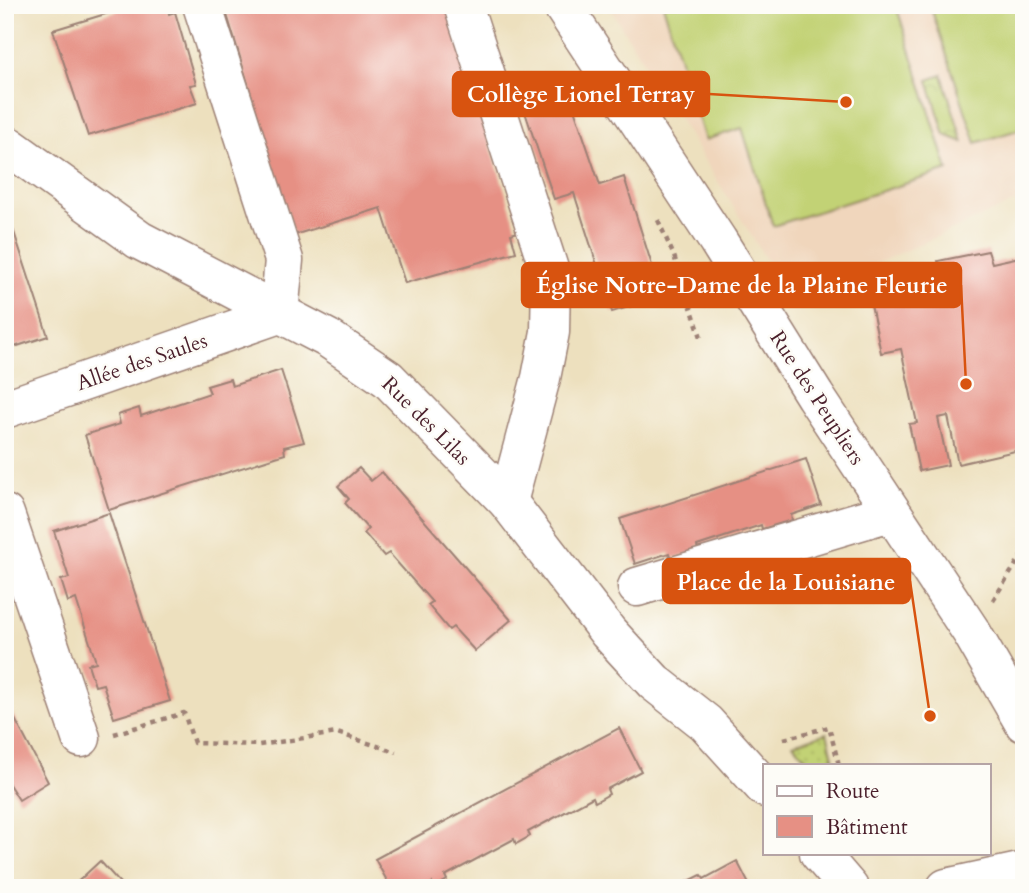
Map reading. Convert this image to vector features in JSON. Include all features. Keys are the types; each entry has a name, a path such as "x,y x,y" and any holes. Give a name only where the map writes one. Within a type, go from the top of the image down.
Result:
{"street":[{"path":"202,5 284,260 279,314"},
{"path":"463,5 551,275 550,332 508,502"},
{"name":"Rue des Peupliers","path":"562,5 718,241 890,512 972,633 1024,723"},
{"name":"Rue des Lilas","path":"7,148 139,240 329,339 388,380 508,502 608,632 654,682 706,723 763,786"},
{"name":"Allée des Saules","path":"5,409 279,314"},
{"path":"637,587 890,512"},
{"path":"5,514 81,738"},
{"path":"820,854 849,888"},
{"path":"946,888 1024,871"}],"path":[{"path":"495,104 568,79 575,84"},
{"path":"652,208 674,256 701,337"},
{"path":"972,633 1024,552"},
{"path":"81,738 107,737 184,713 194,743 259,745 337,733 396,752"},
{"path":"784,739 837,726"},
{"path":"829,727 839,764"}],"shaded area":[{"path":"608,5 1024,5 1024,198 792,301"}],"green space":[{"path":"663,5 896,5 948,170 773,226 742,128 705,140"},
{"path":"930,5 1024,5 1024,128 976,143"},
{"path":"942,75 963,142 945,135 928,80"},
{"path":"827,733 835,764 811,764 793,744"}],"building":[{"path":"135,5 167,5 169,14 175,12 196,84 190,85 197,103 88,136 53,30"},
{"path":"235,5 446,5 518,232 511,234 516,252 405,283 381,208 294,235 225,8"},
{"path":"567,88 600,185 624,177 662,297 612,312 574,193 554,199 522,103"},
{"path":"13,229 48,336 5,350 5,232"},
{"path":"988,251 992,263 1024,256 1024,294 1016,295 1024,331 1024,449 958,464 948,416 938,418 948,465 919,471 909,424 917,423 901,349 881,353 868,290 941,274 938,261"},
{"path":"281,370 304,442 284,447 285,454 109,510 85,435 120,424 118,415 139,408 141,416 210,393 207,386 230,379 232,386"},
{"path":"806,459 821,505 791,515 792,520 762,529 761,525 697,546 698,551 671,559 669,553 635,564 620,519"},
{"path":"359,468 371,481 382,472 511,620 475,651 453,627 449,630 428,605 432,602 389,553 384,556 364,533 368,529 345,503 349,499 338,486"},
{"path":"109,513 170,701 114,718 103,684 95,686 88,664 96,662 76,599 68,602 61,580 69,578 54,531"},
{"path":"5,700 48,782 19,800 5,778"},
{"path":"619,728 641,771 607,789 609,794 595,802 593,797 528,832 530,836 516,844 514,839 445,876 447,880 434,888 432,883 423,888 391,888 375,859"},
{"path":"100,861 120,883 116,888 71,888"},
{"path":"737,861 751,888 690,888 687,882 701,875 704,879"}],"place":[{"name":"Collège Lionel Terray","path":"846,102"},
{"name":"Église Notre-Dame de la Plaine Fleurie","path":"966,384"},
{"name":"Place de la Louisiane","path":"930,716"}]}
